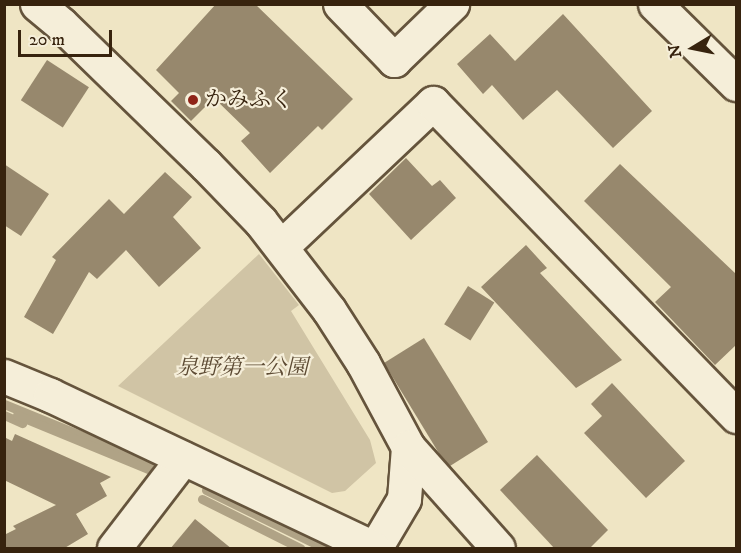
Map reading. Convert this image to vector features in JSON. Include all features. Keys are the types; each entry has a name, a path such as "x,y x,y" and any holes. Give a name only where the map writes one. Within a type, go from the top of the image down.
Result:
{"street":[{"path":"37,4 61,24 197,156 282,246 329,310 363,363 408,447 498,549"},
{"path":"340,4 394,60 452,4"},
{"path":"655,4 736,84"},
{"path":"282,246 433,103 736,416"},
{"path":"4,376 374,549 404,499 408,447"},
{"path":"114,549 183,458"}],"green space":[{"name":"泉野第一公園","path":"259,254 299,305 291,311 370,440 376,463 345,491 332,493 118,386"}],"building":[{"path":"216,4 255,4 353,99 322,130 318,126 270,173 241,141 250,133 214,98 191,121 171,101 179,93 156,70"},
{"path":"563,14 652,111 613,148 557,90 523,120 492,85 483,94 457,64 490,34 515,61"},
{"path":"47,60 89,87 63,127 21,100"},
{"path":"406,158 432,186 440,180 456,198 411,240 369,194"},
{"path":"4,164 49,194 21,236 4,225"},
{"path":"620,164 736,274 736,345 715,365 655,302 671,287 584,201"},
{"path":"165,172 192,197 173,217 201,248 159,287 126,250 97,279 89,272 53,334 24,317 56,260 52,257 109,199 124,214"},
{"path":"526,245 547,268 540,273 622,360 576,388 481,287"},
{"path":"468,286 494,302 470,341 444,324"},
{"path":"424,338 488,442 450,466 440,455 384,363"},
{"path":"612,383 685,461 646,498 584,433 602,416 591,404"},
{"path":"15,434 111,477 100,483 107,496 76,514 88,534 63,549 4,549 4,535 16,529 13,526 56,505 4,480 4,437 12,441"},
{"path":"537,455 608,530 589,549 555,549 500,490"},
{"path":"195,519 232,549 170,549"}],"waterway":[{"path":"4,404 149,463"},
{"path":"4,415 22,423"},
{"path":"17,415 148,469"},
{"path":"206,490 324,548"},
{"path":"202,499 300,548"}],"place":[{"name":"かみふく","path":"193,100"}]}
